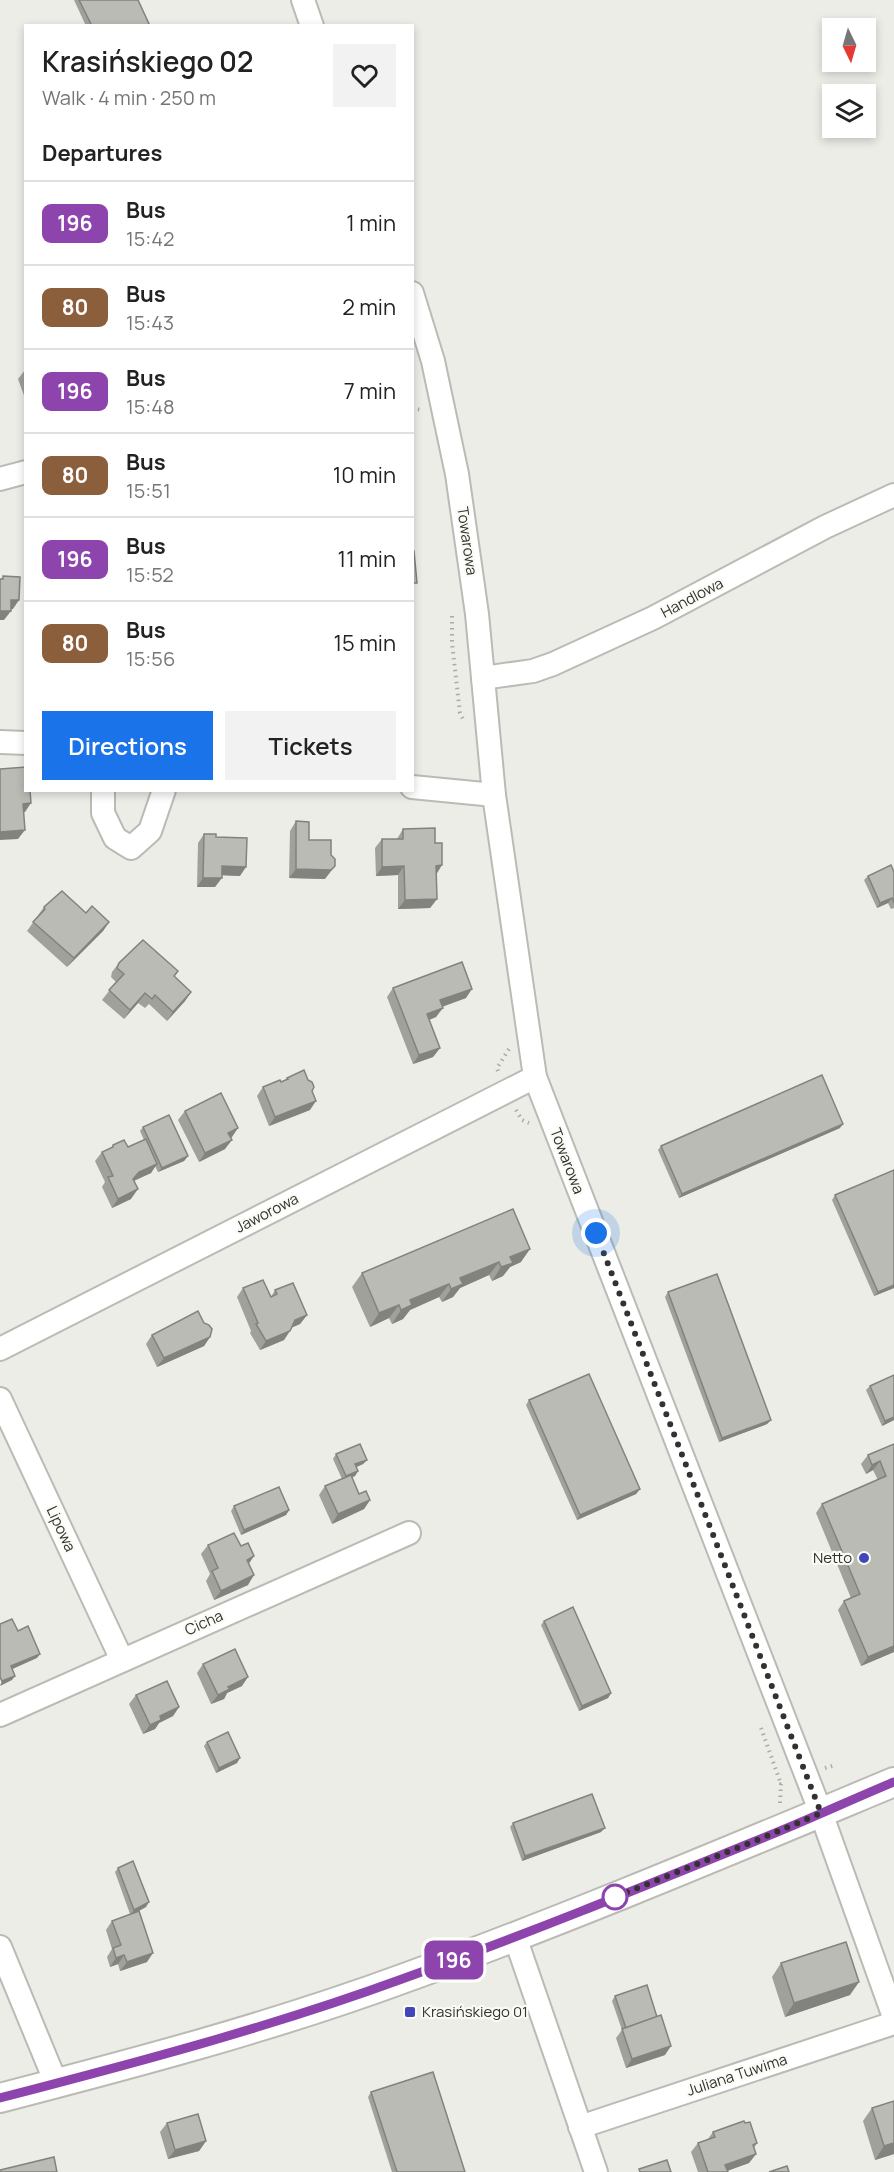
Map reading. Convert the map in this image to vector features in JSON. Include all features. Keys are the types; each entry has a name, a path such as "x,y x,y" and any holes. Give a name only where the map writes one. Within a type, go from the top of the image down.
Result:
{"street":[{"path":"303,0 311,24"},
{"name":"Towarowa","path":"414,306 423,364 457,474 477,614 494,795 535,1077 821,1813 894,2017"},
{"path":"0,479 24,473"},
{"name":"Handlowa","path":"483,678 534,671 553,664 654,618 825,528 894,495"},
{"path":"0,742 24,743"},
{"path":"414,788 494,795"},
{"path":"103,792 103,813 115,838 131,848 150,831 163,792"},
{"name":"Jaworowa","path":"0,1348 535,1077"},
{"name":"Lipowa","path":"0,1399 122,1660"},
{"name":"Cicha","path":"0,1715 409,1533"},
{"path":"0,2098 277,2021 401,1980 750,1844 894,1782"},
{"path":"515,1937 596,2172"},
{"path":"0,1947 56,2084"},
{"name":"Juliana Tuwima","path":"580,2127 894,2023"}],"building":[{"path":"79,0 138,0 149,24 91,24"},
{"path":"414,551 417,583 414,583"},
{"path":"3,576 20,577 19,600 11,600 11,611 0,611 0,579 3,579"},
{"path":"24,767 24,792 30,792 31,803 23,804 25,830 0,832 0,769"},
{"path":"296,821 309,822 309,840 331,840 331,855 335,859 335,866 331,870 296,869"},
{"path":"435,828 435,843 442,843 442,865 436,866 437,899 405,900 404,866 382,867 382,839 403,839 403,829"},
{"path":"204,834 216,834 216,837 247,838 246,867 222,866 222,878 203,878"},
{"path":"891,865 894,872 894,903 892,898 880,903 868,876"},
{"path":"62,891 86,913 92,906 109,922 74,958 33,922 45,909 44,907"},
{"path":"143,940 178,971 174,976 191,992 173,1012 155,995 152,999 145,993 130,1010 109,990 124,974 117,968 119,963"},
{"path":"462,962 472,989 440,1000 443,1008 427,1014 440,1048 419,1055 393,988"},
{"path":"304,1070 314,1087 312,1091 316,1101 275,1117 263,1087 280,1080 281,1082"},
{"path":"822,1075 843,1124 682,1194 661,1146"},
{"path":"221,1093 238,1128 228,1133 232,1140 205,1153 185,1111"},
{"path":"169,1115 188,1156 162,1168 143,1127"},
{"path":"146,1139 157,1164 139,1172 133,1179 138,1189 118,1199 108,1177 113,1176 102,1152 124,1140 128,1147"},
{"path":"894,1170 894,1285 878,1292 835,1195"},
{"path":"513,1209 530,1249 510,1257 513,1263 501,1267 499,1262 460,1278 463,1284 451,1289 449,1284 410,1300 412,1305 401,1310 399,1305 379,1313 362,1273"},
{"path":"717,1274 771,1420 722,1438 668,1292"},
{"path":"263,1280 271,1297 277,1294 275,1290 293,1283 307,1315 295,1320 290,1331 266,1341 256,1324 258,1323 243,1288"},
{"path":"198,1311 204,1323 212,1329 210,1337 164,1358 152,1335"},
{"path":"589,1374 640,1489 580,1515 529,1400"},
{"path":"894,1375 894,1417 885,1421 870,1386"},
{"path":"360,1444 367,1460 355,1464 358,1471 346,1476 336,1454"},
{"name":"Netto","path":"894,1444 894,1646 868,1657 844,1601 860,1594 822,1504 886,1476 880,1461 872,1465 868,1455"},
{"path":"351,1475 359,1494 366,1491 370,1500 338,1514 325,1486"},
{"path":"279,1487 289,1510 244,1530 234,1506"},
{"path":"234,1533 241,1546 248,1543 254,1556 247,1560 254,1575 221,1591 212,1571 218,1568 208,1545"},
{"path":"573,1607 611,1693 582,1706 544,1621"},
{"path":"12,1619 18,1631 28,1626 40,1654 11,1666 15,1676 2,1681 0,1677 0,1624"},
{"path":"235,1649 248,1677 218,1695 203,1664"},
{"path":"167,1681 179,1707 160,1716 161,1720 150,1725 136,1695"},
{"path":"228,1732 240,1758 219,1768 207,1742"},
{"path":"592,1794 605,1828 525,1856 513,1823"},
{"path":"133,1861 149,1902 134,1910 118,1868"},
{"path":"139,1911 153,1953 127,1962 124,1955 116,1958 113,1948 121,1945 112,1921"},
{"path":"846,1942 859,1982 794,2003 781,1963"},
{"path":"647,1985 657,2017 626,2028 615,1996"},
{"path":"661,2015 671,2046 632,2059 622,2029"},
{"path":"433,2072 465,2172 397,2172 371,2092"},
{"path":"894,2101 894,2143 884,2146 872,2108"},
{"path":"198,2114 206,2141 175,2150 167,2123"},
{"path":"744,2121 745,2123 750,2122 757,2143 753,2145 756,2154 725,2165 728,2172 708,2172 698,2143 715,2137 713,2132"},
{"path":"54,2157 57,2172 0,2172 0,2170"},
{"path":"667,2160 671,2172 640,2172 639,2169"},
{"path":"787,2166 789,2172 769,2172"}],"bus line":[{"name":"196","path":"0,2098 101,2072 277,2021 401,1980 760,1839 894,1782"}],"place":[{"name":"Netto","path":"864,1558"},
{"name":"Krasińskiego 01","path":"410,2012"}],"route":[{"path":"596,1233 821,1813 615,1897"}]}
